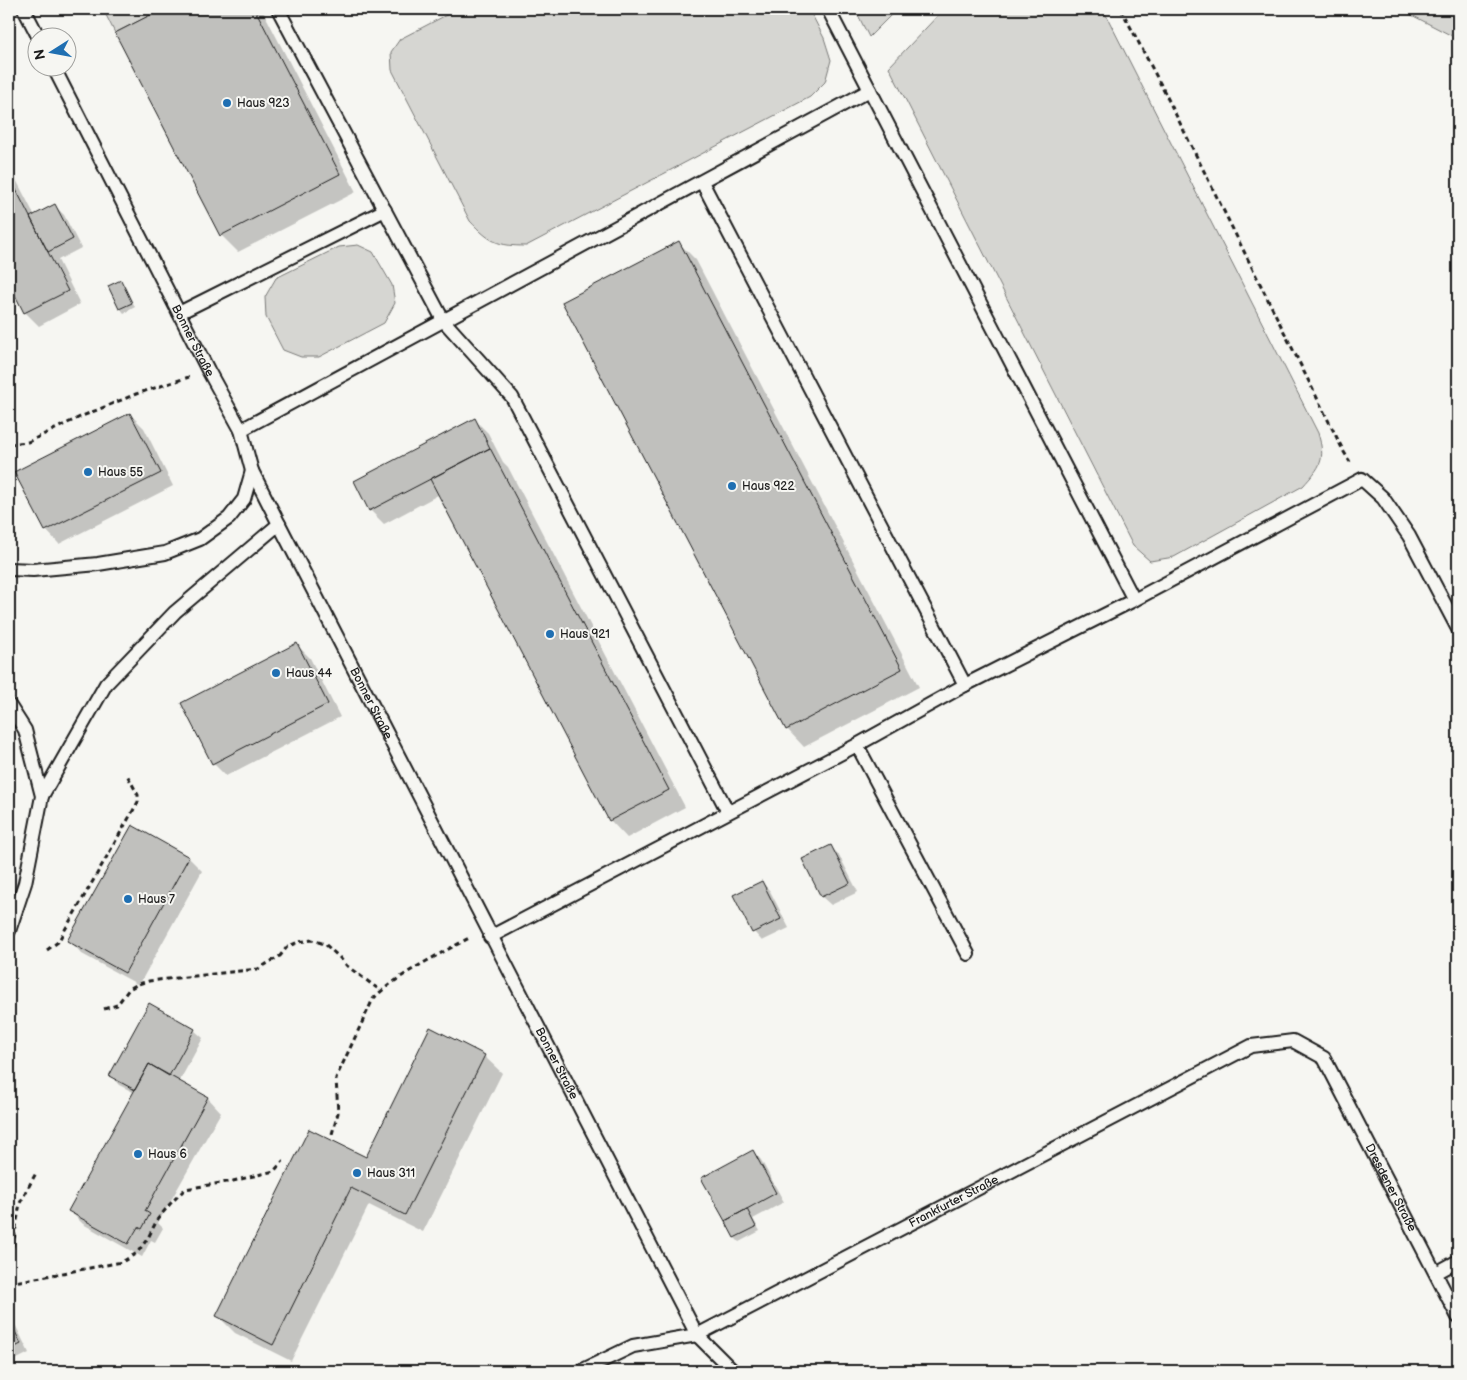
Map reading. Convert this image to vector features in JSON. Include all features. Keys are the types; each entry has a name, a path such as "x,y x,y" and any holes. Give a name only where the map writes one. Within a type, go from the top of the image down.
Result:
{"lane":[{"path":"24,9 34,28"},
{"path":"278,9 443,320 512,397 728,812"},
{"path":"828,9 1134,600"},
{"name":"Bonner Straße","path":"59,78 240,430 252,470 279,524 697,1335 733,1371"},
{"path":"240,430 870,90"},
{"path":"702,182 965,685"},
{"path":"179,313 385,210"},
{"path":"9,569 33,570 98,564 165,553 183,546 200,539 229,518 244,499 252,470"},
{"path":"488,932 728,812 857,745 965,685 1134,600 1362,480 1383,498 1409,536 1458,629"},
{"path":"9,931 25,883 42,796 106,684 175,612 279,524"},
{"path":"9,705 25,730 42,796"},
{"path":"857,745 968,954"},
{"name":"Frankfurter Straße","path":"581,1371 633,1346 697,1335 1251,1046 1293,1041 1324,1058"},
{"name":"Dresdener Straße","path":"1324,1058 1458,1317"},
{"path":"1436,1273 1458,1261"}],"path":[{"path":"1121,9 1161,85 1344,452 1362,480"},
{"path":"9,444 28,442 80,417 136,394 208,370"},
{"path":"48,950 58,942 138,802 138,795 126,772"},
{"path":"332,1134 338,1113 336,1078 374,999 381,991 488,932"},
{"path":"104,1009 117,1005 138,984 149,981 258,969 280,956 287,947 298,942 312,940 324,944 339,956 347,966 381,991"},
{"path":"36,1174 20,1203 10,1263 10,1283 122,1262 138,1254 166,1209 185,1190 274,1171 283,1161"}],"shaded area":[{"path":"103,9 162,9 115,33"},
{"path":"458,9 809,9 824,38 831,60 825,82 810,97 526,246 508,245 489,238 470,221 392,70 391,52 400,39"},
{"path":"855,9 897,9 869,37"},
{"path":"944,9 1103,9 1318,433 1322,456 1318,468 1303,486 1174,557 1150,561 1133,546 889,67"},
{"path":"1400,9 1458,9 1458,39"},
{"path":"358,245 373,252 392,285 395,303 384,323 319,357 301,357 283,350 266,317 265,297 276,278 339,247"}],"building":[{"name":"Haus 923","path":"162,9 255,9 340,174 220,236 115,33"},
{"path":"9,176 68,291 24,313 9,283"},
{"path":"55,204 73,239 48,252 30,217"},
{"name":"Haus 922","path":"679,241 902,669 786,730 562,302"},
{"path":"121,280 132,303 119,309 108,286"},
{"name":"Haus 55","path":"130,413 161,473 45,531 14,472"},
{"path":"475,418 490,448 369,511 354,481"},
{"name":"Haus 921","path":"490,448 669,790 609,821 430,479"},
{"name":"Haus 44","path":"297,643 328,704 212,764 181,703"},
{"name":"Haus 7","path":"132,825 189,857 125,973 67,941"},
{"path":"831,845 850,883 821,897 802,859"},
{"path":"762,881 781,919 752,933 733,895"},
{"path":"149,1003 195,1029 169,1076 149,1064 135,1090 109,1076"},
{"name":"Haus 311","path":"430,1027 485,1055 405,1215 351,1188 273,1345 216,1316 309,1129 366,1157"},
{"name":"Haus 6","path":"149,1064 208,1097 145,1211 150,1214 142,1229 138,1227 128,1244 68,1211"},
{"path":"753,1150 776,1193 725,1221 701,1178"},
{"path":"747,1209 756,1227 734,1238 725,1221"},
{"path":"9,1319 21,1344 9,1350"}],"place":[{"name":"Haus 923","path":"227,103"},
{"name":"Haus 55","path":"88,472"},
{"name":"Haus 922","path":"732,486"},
{"name":"Haus 921","path":"550,634"},
{"name":"Haus 44","path":"276,673"},
{"name":"Haus 7","path":"128,899"},
{"name":"Haus 6","path":"138,1154"},
{"name":"Haus 311","path":"357,1173"}]}
